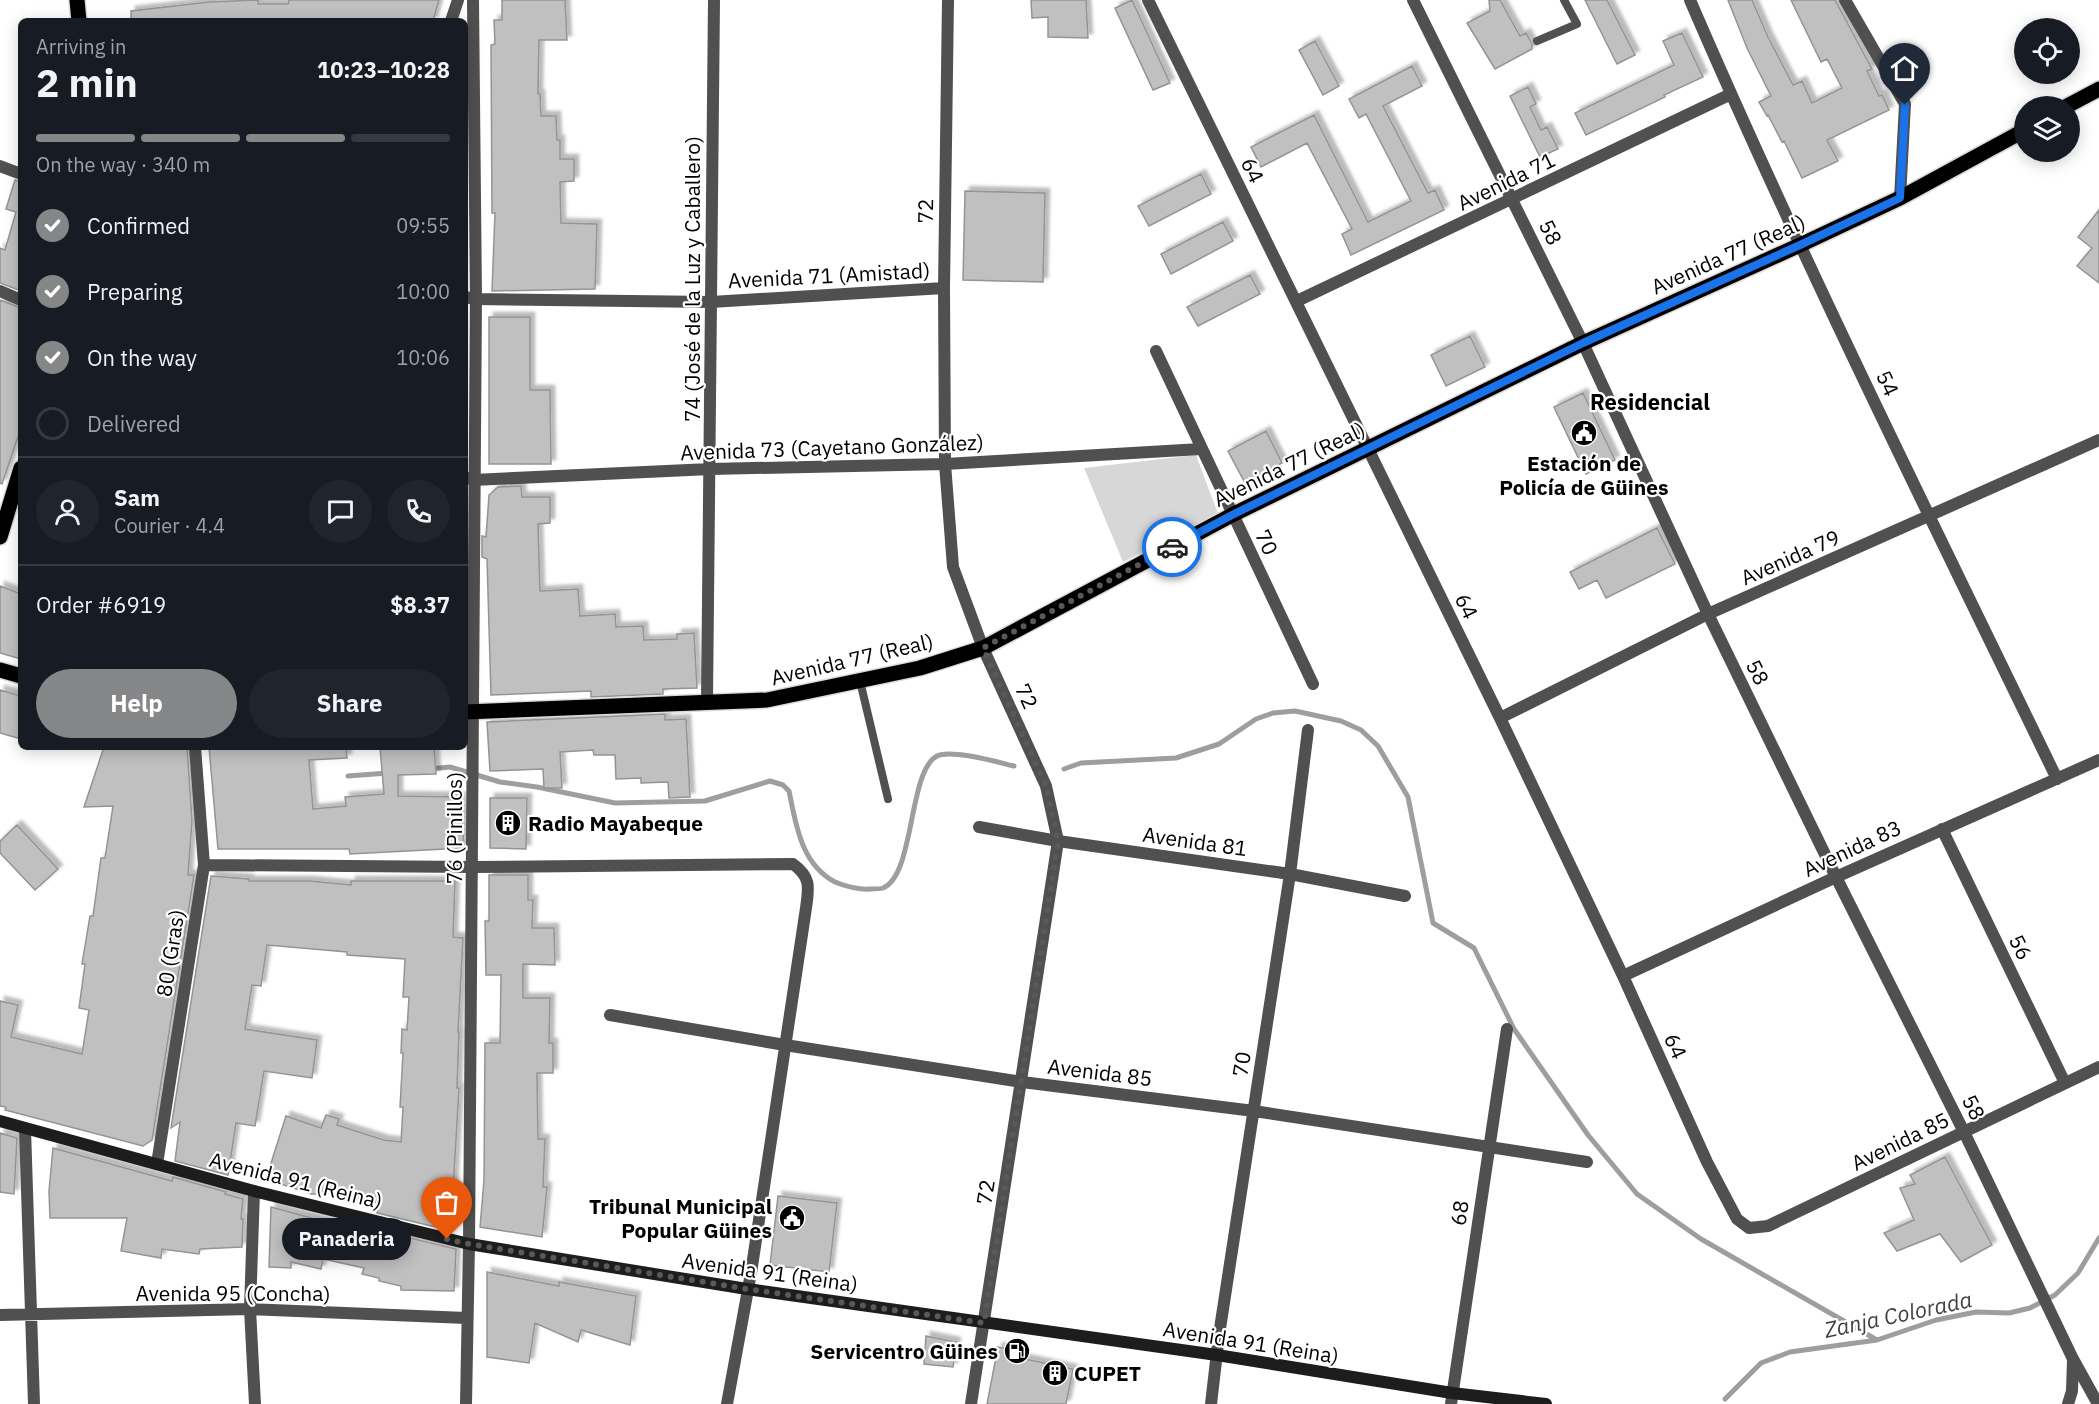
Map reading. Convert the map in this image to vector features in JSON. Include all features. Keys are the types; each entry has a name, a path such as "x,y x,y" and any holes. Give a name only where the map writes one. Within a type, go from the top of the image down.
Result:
{"main road":[{"path":"77,0 79,18"},
{"path":"2080,99 2099,89"},
{"name":"Avenida 77 (Real)","path":"469,712 767,700 920,668 983,648 1232,515 1583,343 1900,198 2014,136"},
{"path":"0,537 18,478"},
{"path":"0,669 18,675"},
{"name":"Avenida 91 (Reina)","path":"0,1121 254,1191 469,1244 747,1289 1217,1355 1452,1398 1546,1404"}],"street":[{"path":"452,18 458,0"},
{"name":"76 (Pinillos)","path":"466,1404 474,794 469,712 473,0"},
{"name":"74 (José de la Luz y Caballero)","path":"707,702 714,0"},
{"name":"72","path":"948,0 944,288 945,464 953,567 983,648 1046,786 1058,842 971,1404"},
{"name":"64","path":"1148,0 1500,718 1623,976 1707,1162 1737,1219 1749,1228"},
{"name":"58","path":"1413,0 1583,343 1708,614 1836,877 1964,1132 2073,1359 2098,1404"},
{"name":"54","path":"1690,0 1800,245 2057,779"},
{"path":"1845,0 1905,105 1900,198"},
{"name":"Avenida 71","path":"1297,302 1731,94"},
{"path":"0,166 18,173"},
{"name":"Avenida 71 (Amistad)","path":"470,298 711,302 944,288"},
{"path":"0,291 18,299"},
{"name":"70","path":"1156,351 1313,684"},
{"name":"Avenida 79","path":"1500,718 1708,614 2099,440"},
{"name":"Avenida 73 (Cayetano González)","path":"469,478 710,469 945,464 1201,449"},
{"name":"70","path":"1211,1404 1290,874 1308,730"},
{"name":"80 (Gras)","path":"157,1164 204,866 195,750"},
{"name":"Avenida 83","path":"1623,976 2099,759"},
{"name":"Avenida 81","path":"979,827 1058,842 1290,874 1405,896"},
{"name":"56","path":"1942,829 2065,1083"},
{"path":"204,866 473,867 793,864 804,872 809,888 727,1404"},
{"name":"Avenida 85","path":"610,1014 785,1045 1022,1082 1254,1111 1587,1162"},
{"name":"68","path":"1452,1398 1507,1029"},
{"name":"Avenida 85","path":"1749,1228 1768,1226 2099,1067"},
{"path":"25,1129 34,1404"},
{"path":"254,1191 250,1309 255,1404"},
{"name":"Avenida 95 (Concha)","path":"0,1315 250,1309 466,1318"},
{"name":"58","path":"2068,1404 2072,1391 2073,1359"}],"lane":[{"path":"1538,42 1577,24 1564,0"},
{"path":"860,681 888,799"}],"shaded area":[{"path":"1196,455 1218,514 1123,562 1084,468"}],"building":[{"path":"258,0 258,4 288,4 289,0 439,0 434,18 131,18 131,11 209,2"},
{"path":"502,0 565,0 567,40 539,40 538,94 540,94 541,116 556,116 560,159 574,159 574,181 560,182 561,223 597,224 595,289 492,291 495,213 492,213 491,45 495,44 494,20 502,20"},
{"path":"1031,0 1086,0 1088,38 1048,37 1048,17 1032,18"},
{"path":"1132,0 1170,83 1153,90 1115,8"},
{"path":"1489,0 1500,0 1520,36 1526,33 1532,44 1532,49 1495,69 1467,23 1490,11"},
{"path":"1585,0 1607,0 1635,55 1617,64"},
{"path":"1728,0 1752,0 1793,85 1802,81 1812,103 1842,88 1827,59 1821,62 1791,0 1835,0 1872,69 1867,71 1879,96 1882,95 1889,110 1827,140 1838,161 1802,178 1784,141 1782,142 1759,102 1771,96 1747,48"},
{"path":"1682,33 1703,77 1586,135 1575,113 1674,65 1663,41"},
{"path":"1315,41 1339,86 1323,95 1299,50"},
{"path":"1412,66 1422,86 1383,106 1428,193 1435,190 1444,210 1351,255 1342,234 1352,229 1307,143 1261,167 1251,147 1314,115 1368,222 1411,201 1366,114 1359,118 1349,99"},
{"path":"1528,87 1536,104 1530,107 1541,130 1547,127 1558,149 1540,157 1510,96"},
{"path":"1201,174 1211,194 1149,226 1138,206"},
{"path":"15,180 18,181 18,290 0,283 0,248 5,250 16,212 6,209"},
{"path":"965,191 1045,193 1043,282 963,280"},
{"path":"2099,210 2099,283 2077,266 2092,248 2078,237"},
{"path":"1223,222 1233,241 1171,274 1161,254"},
{"path":"1250,275 1260,294 1198,326 1187,307"},
{"path":"0,300 18,307 18,437 2,484 0,483"},
{"path":"489,317 530,317 530,390 550,390 551,464 489,464"},
{"path":"1470,336 1485,367 1446,386 1431,355"},
{"name":"Estación de Policía de Güines","path":"1583,393 1615,460 1586,474 1554,407"},
{"path":"1266,431 1282,463 1245,483 1228,451"},
{"path":"521,486 522,497 550,497 550,523 538,524 540,591 578,589 580,616 615,614 616,627 643,626 644,640 677,639 677,634 694,633 697,688 663,689 663,694 591,697 591,691 491,695 487,559 482,557 482,536 486,537 489,495 498,487"},
{"path":"1657,528 1675,564 1606,598 1597,580 1579,589 1570,572"},
{"path":"0,586 18,593 18,658 0,653"},
{"path":"0,690 18,695 18,738 0,733"},
{"path":"665,714 665,720 686,719 690,797 669,798 668,782 641,783 641,778 616,779 615,755 594,755 593,750 560,752 562,788 544,788 543,769 490,771 487,722"},
{"path":"103,750 187,750 192,821 188,875 194,875 152,1140 143,1146 5,1110 6,1107 0,1106 0,1001 18,1005 11,1037 82,1054 89,1010 79,1008 85,964 82,964 90,916 93,916 101,858 105,858 113,806 84,807"},
{"path":"209,750 346,750 347,758 309,760 313,809 346,806 345,797 384,794 380,750 434,750 436,774 398,775 398,796 461,797 464,848 350,854 349,849 218,849"},
{"name":"Radio Mayabeque","path":"490,798 527,798 526,849 490,848"},
{"path":"17,825 58,869 35,890 0,853 0,841"},
{"path":"489,875 528,875 528,900 533,900 532,928 554,928 555,965 523,964 523,998 550,998 549,1043 553,1043 553,1073 537,1073 538,1139 545,1139 543,1187 547,1187 542,1237 480,1227 484,1180 485,1043 500,1043 501,975 486,975 485,921 489,921"},
{"path":"211,876 249,879 249,881 310,881 351,885 351,881 455,881 453,937 463,938 458,1032 457,1088 459,1088 453,1191 444,1229 377,1213 379,1203 318,1191 317,1194 311,1194 266,1179 286,1116 321,1128 326,1115 339,1119 337,1125 384,1140 401,1142 402,1029 407,1030 409,997 403,997 405,959 347,955 347,952 267,945 261,986 252,985 245,1029 317,1040 312,1078 264,1071 255,1126 236,1123 228,1175 175,1161 180,1122 171,1128"},
{"path":"0,1133 17,1138 14,1194 0,1192"},
{"path":"53,1148 172,1181 173,1177 243,1199 242,1247 200,1249 199,1254 162,1249 161,1258 121,1251 127,1218 50,1218 49,1191"},
{"path":"1945,1157 1992,1245 1961,1262 1940,1234 1897,1251 1884,1233 1914,1220 1900,1188 1915,1184 1910,1175"},
{"path":"778,1196 837,1203 829,1272 770,1265"},
{"path":"271,1207 341,1226 345,1224 372,1231 373,1229 456,1249 454,1291 401,1290 401,1286 362,1274 364,1268 323,1259 321,1269 291,1262 291,1268 269,1267"},
{"path":"487,1272 559,1286 559,1282 636,1296 630,1345 581,1330 578,1342 535,1323 529,1363 487,1357"},
{"path":"926,1336 956,1342 953,1367 924,1364"},
{"name":"CUPET","path":"998,1347 1017,1351 1015,1357 1073,1369 1066,1404 987,1404"}],"waterway":[{"path":"1064,769 1081,763 1176,758 1219,744 1256,719 1273,713 1295,711 1341,721 1361,730 1378,746 1408,797 1433,923 1474,948 1514,1029 1588,1135 1637,1194 1701,1239 1877,1340"},
{"path":"430,769 450,767 500,782 615,803 705,801 770,781 783,785 789,791 802,843 814,865 835,882 852,887 877,889 883,888 893,879 901,864 921,781 928,765 937,756 963,755 1014,766"},
{"path":"348,776 388,773"},
{"name":"Zanja Colorada","path":"1725,1399 1761,1363 1790,1352 1877,1340 1936,1320 1976,1312 2009,1313 2030,1308 2055,1295 2078,1273 2099,1238"}],"way so far":[{"path":"447,1239 747,1289 984,1323 1058,842 1046,786 983,648 1172,547"}],"place":[{"name":"Estación de Policía de Güines","path":"1584,433"},
{"name":"Radio Mayabeque","path":"508,823"},
{"name":"Tribunal Municipal Popular Güines","path":"792,1218"},
{"name":"Panaderia","path":"447,1239"},
{"name":"Servicentro Güines","path":"1017,1351"},
{"name":"CUPET","path":"1055,1373"}],"district":[{"name":"Residencial","path":"1650,401"}],"route":[{"path":"1172,547 1232,515 1583,343 1900,198 1905,105"}]}
